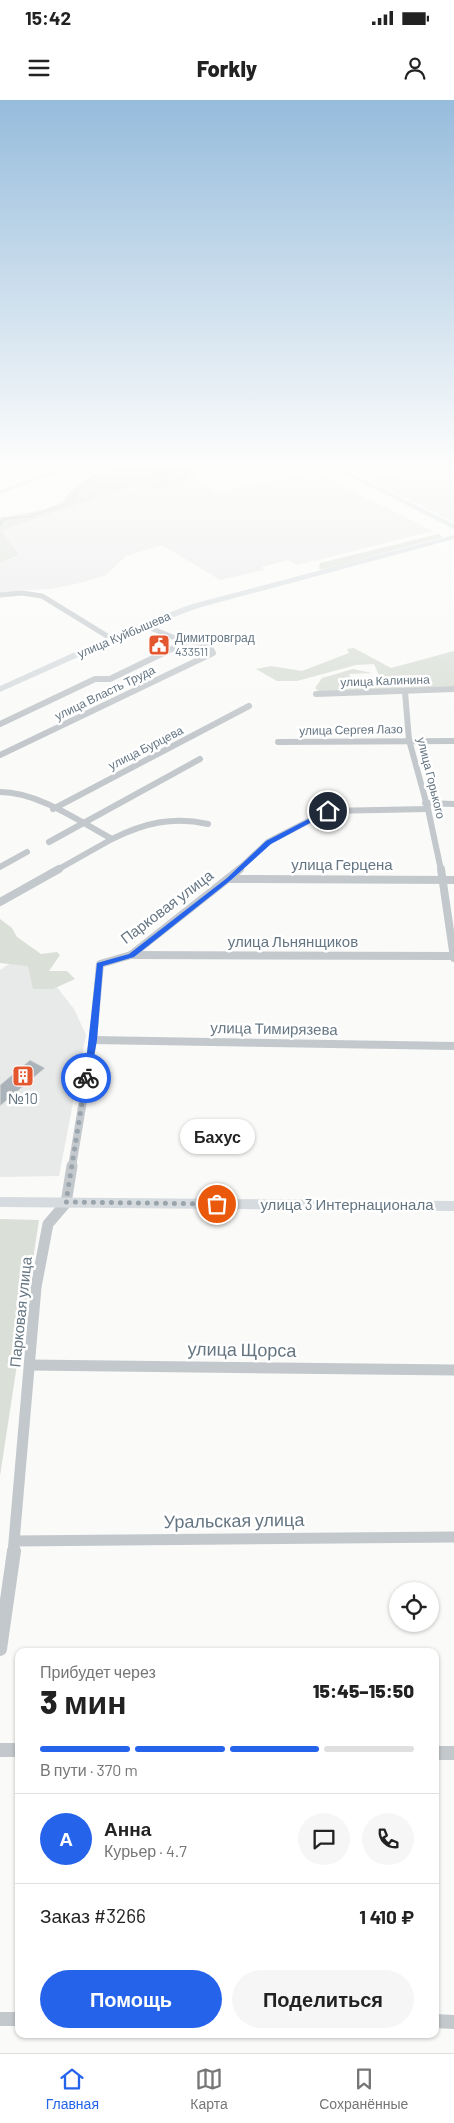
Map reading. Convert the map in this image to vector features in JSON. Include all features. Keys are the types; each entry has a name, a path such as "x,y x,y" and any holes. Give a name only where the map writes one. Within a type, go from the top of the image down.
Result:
{"main road":[{"name":"улица Куйбышева","path":"0,689 144,625 225,597 381,556"},
{"name":"улица 3 Интернационала","path":"0,1202 454,1206"}],"street":[{"path":"0,595 22,593 42,596 112,639"},
{"path":"144,625 186,642"},
{"name":"улица Власть Труда","path":"0,724 95,679 110,680 186,642 200,643 210,647 213,653 0,755"},
{"name":"улица Калинина","path":"316,694 454,689"},
{"name":"улица Горького","path":"404,692 409,740 443,879 454,957"},
{"name":"улица Бурцева","path":"53,809 249,706"},
{"name":"улица Сергея Лазо","path":"278,742 454,741"},
{"path":"50,842 200,758"},
{"path":"0,792 14,792 30,796 112,839"},
{"path":"328,811 454,804"},
{"name":"Парковая улица","path":"0,1649 15,1541 36,1287 48,1224 66,1202 93,1040 100,964 131,955 229,879 278,836 328,811"},
{"path":"0,902 112,839 138,827 164,819 193,819 208,824"},
{"path":"0,867 27,852"},
{"name":"улица Герцена","path":"229,879 454,880"},
{"name":"улица Льнянщиков","path":"131,955 454,957"},
{"name":"улица Тимирязева","path":"93,1040 454,1046"},
{"name":"улица Щорса","path":"30,1365 454,1370"},
{"name":"Уральская улица","path":"15,1541 454,1537"},
{"path":"0,1750 15,1750"},
{"path":"439,1753 454,1753"},
{"path":"0,2019 15,2019"},
{"path":"439,2022 454,2022"}],"shaded area":[{"path":"0,556 17,556 0,563"},
{"path":"126,556 106,575 80,583 50,589 13,591 0,594 0,563 17,557"},
{"path":"180,556 332,556 297,565 288,560 262,567 264,570 220,580"},
{"path":"348,556 372,556 325,569 319,569 320,563"},
{"path":"354,648 391,668 454,651 454,686 320,692 315,688 322,678 353,669 372,673 349,674 354,684 382,682 374,664 356,665 297,681 277,681 256,669 271,666 302,671 349,653 347,649"},
{"path":"0,919 12,928 17,937 41,954 57,952 60,955 49,971 67,971 75,979 53,989 33,989 28,966 0,963"},
{"path":"22,956 45,972 74,1009 86,1035 59,1176 0,1177 0,970"},
{"path":"0,1219 39,1220 0,1476"}],"building":[{"name":"№10","path":"30,1060 45,1068 0,1106 0,1085"}],"way so far":[{"path":"86,1078 66,1202 217,1204"}],"place":[{"name":"Димитровград 433511","path":"159,645"},
{"name":"№10","path":"23,1076"},
{"name":"Бахус","path":"217,1204"}],"route":[{"path":"86,1078 93,1040 100,964 131,955 229,879 268,842 328,811"}]}
